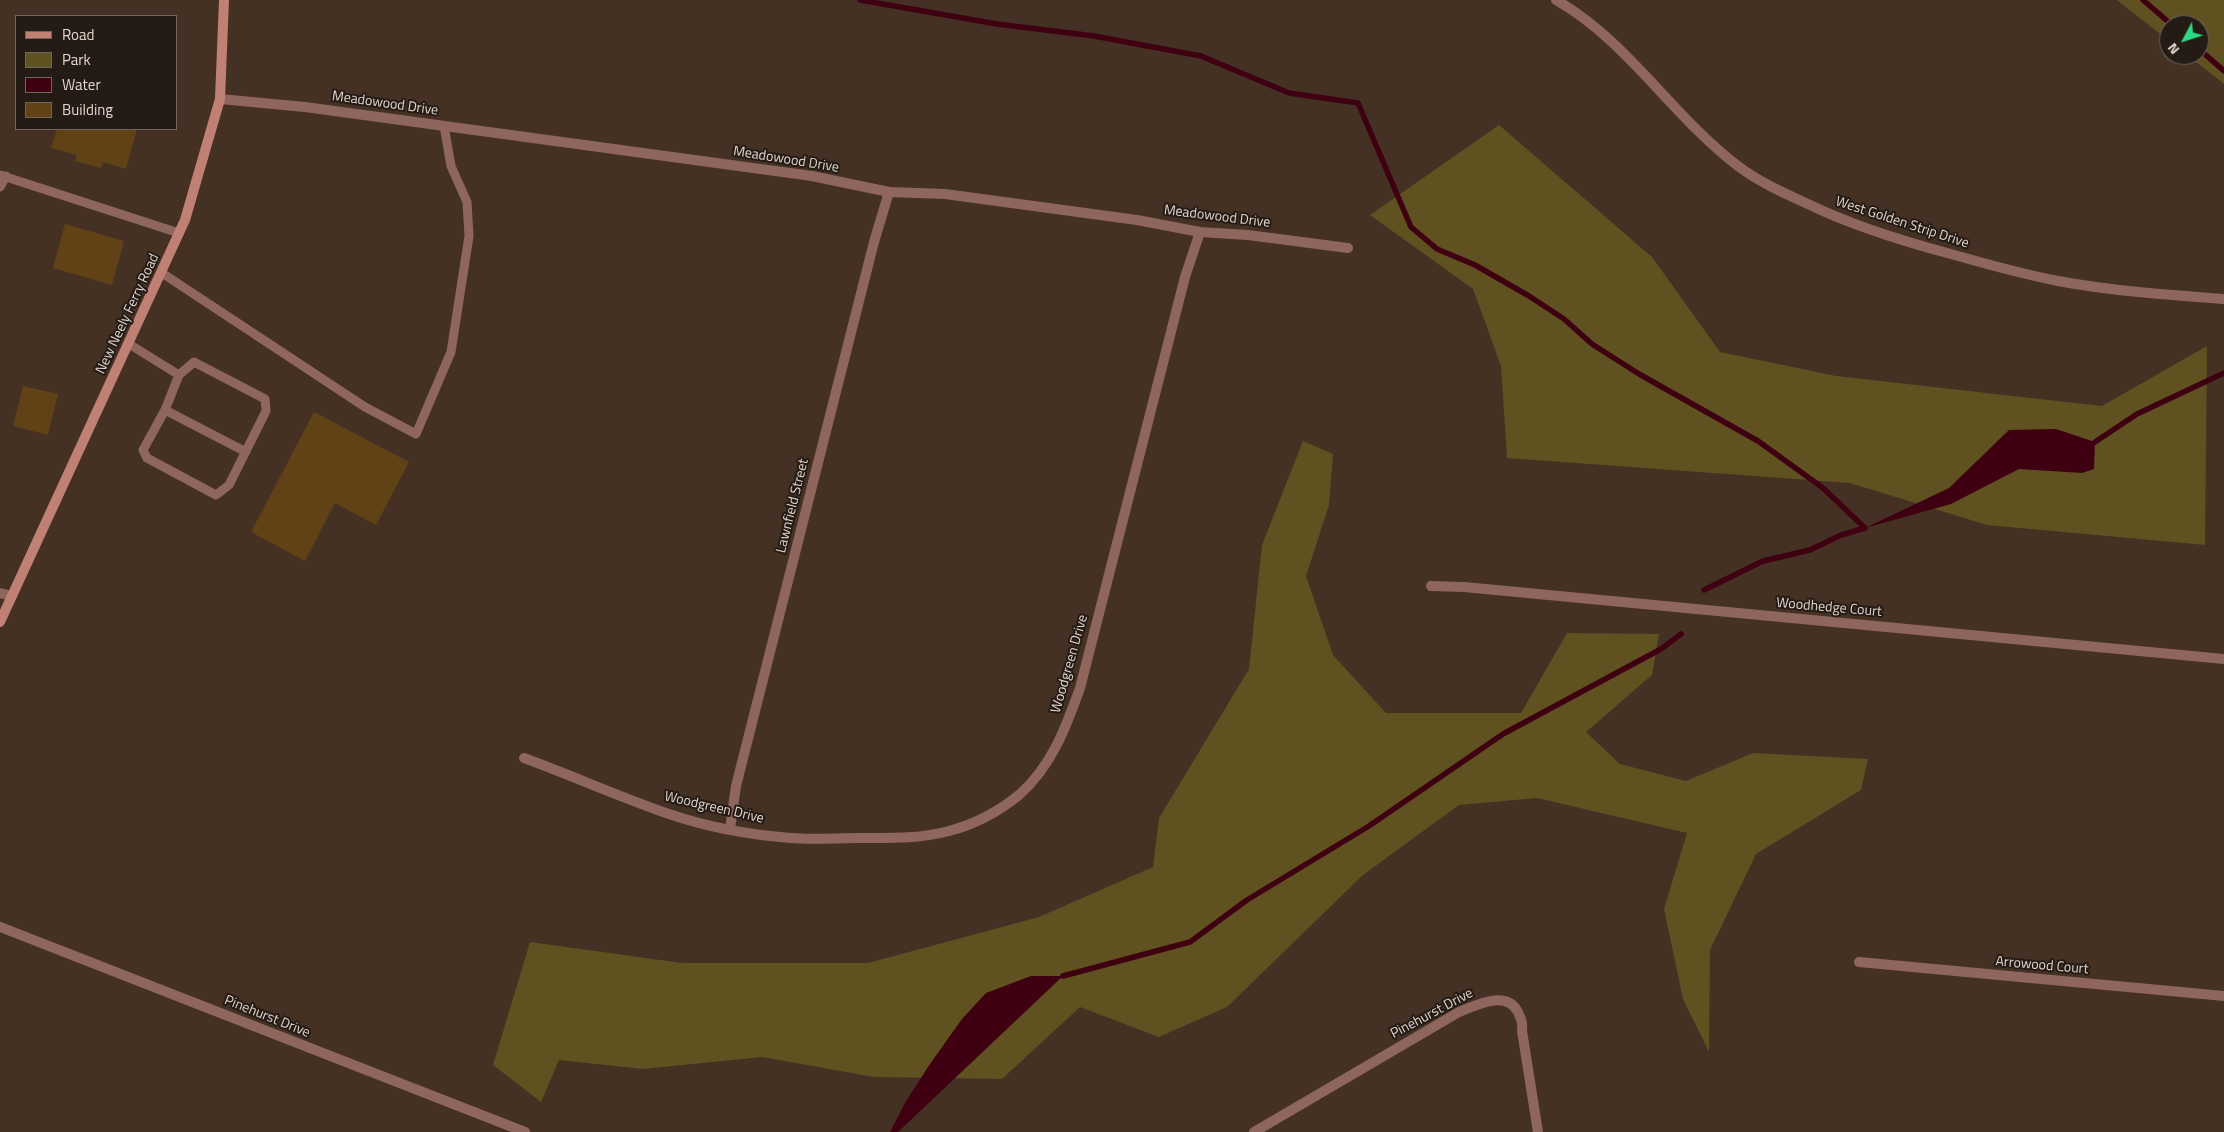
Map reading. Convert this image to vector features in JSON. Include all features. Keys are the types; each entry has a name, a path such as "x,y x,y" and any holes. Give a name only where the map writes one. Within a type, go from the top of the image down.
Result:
{"street":[{"name":"New Neely Ferry Road","path":"0,622 179,233 207,149 220,99 224,0"},
{"name":"West Golden Strip Drive","path":"1556,0 1591,25 1624,53 1713,145 1736,165 1772,187 1828,214 1916,245 2051,279 2098,287 2224,299"},
{"name":"Meadowood Drive","path":"220,99 304,107 812,176 889,192 945,194 1136,220 1200,232 1248,235 1348,248"},
{"name":"Lawnfield Street","path":"730,829 736,786 874,242 889,192"},
{"name":"Woodgreen Drive","path":"524,758 670,814 730,829 792,838 897,838 933,834 968,825 995,813 1020,794 1040,772 1063,734 1080,688 1183,286 1200,232"},
{"name":"Woodhedge Court","path":"1431,586 1483,589 2224,659"},
{"path":"0,593 12,596"},
{"name":"Pinehurst Drive","path":"0,927 525,1132"},
{"name":"Arrowood Court","path":"1859,962 2224,996"},
{"name":"Pinehurst Drive","path":"1254,1132 1459,1012 1487,1001 1499,1000 1509,1003 1516,1009 1523,1024 1522,1031 1538,1132"}],"lane":[{"path":"162,273 365,407 416,434 451,352 469,236 467,202 451,166 444,126"},
{"path":"0,187 3,175 179,233"},
{"path":"129,344 179,375"},
{"path":"194,362 265,399 266,411 246,452 229,485 216,495 147,458 143,450 165,410 179,375 194,362"},
{"path":"165,410 246,452"}],"green space":[{"path":"2117,0 2224,0 2224,84 2200,65 2209,65 2209,15 2159,15 2159,33"},
{"path":"1499,125 1652,257 1720,352 1836,376 2102,406 2207,346 2205,545 1987,525 1850,483 1507,458 1501,366 1473,289 1370,215"},
{"path":"1303,441 1333,454 1329,505 1306,576 1333,655 1386,713 1521,713 1567,633 1659,634 1652,675 1586,732 1620,764 1686,781 1753,753 1868,759 1861,790 1756,854 1710,950 1709,1052 1683,999 1664,909 1687,833 1537,798 1459,805 1363,875 1227,1007 1159,1037 1080,1007 1002,1079 874,1077 762,1057 643,1069 559,1060 541,1102 493,1065 530,942 682,963 868,963 1039,917 1153,867 1159,818 1249,669 1262,545"}],"water":[{"path":"2056,429 2095,442 2094,469 2082,473 2019,469 1951,504 1865,528 1949,488 2009,430"},
{"path":"1031,976 1063,976 898,1132 890,1132 906,1101 962,1019 986,993"}],"building":[{"path":"57,130 137,130 126,169 103,162 101,168 75,161 77,155 51,148"},
{"path":"65,224 124,241 112,285 53,268"},
{"path":"23,386 58,394 48,435 13,426"},
{"path":"314,412 409,462 376,525 335,503 305,561 251,532"}],"waterway":[{"path":"860,0 997,24 1094,36 1201,56 1289,93 1358,103 1411,227 1437,249 1475,265 1529,296 1564,319 1592,344 1639,374 1758,441 1823,488 1865,528"},
{"path":"2143,0 2160,15"},
{"path":"2209,58 2224,71"},
{"path":"2095,442 2137,414 2224,373"},
{"path":"1704,590 1763,561 1810,550 1841,535 1865,528"},
{"path":"1063,976 1190,942 1247,900 1369,826 1503,734 1661,649 1681,634"}]}
